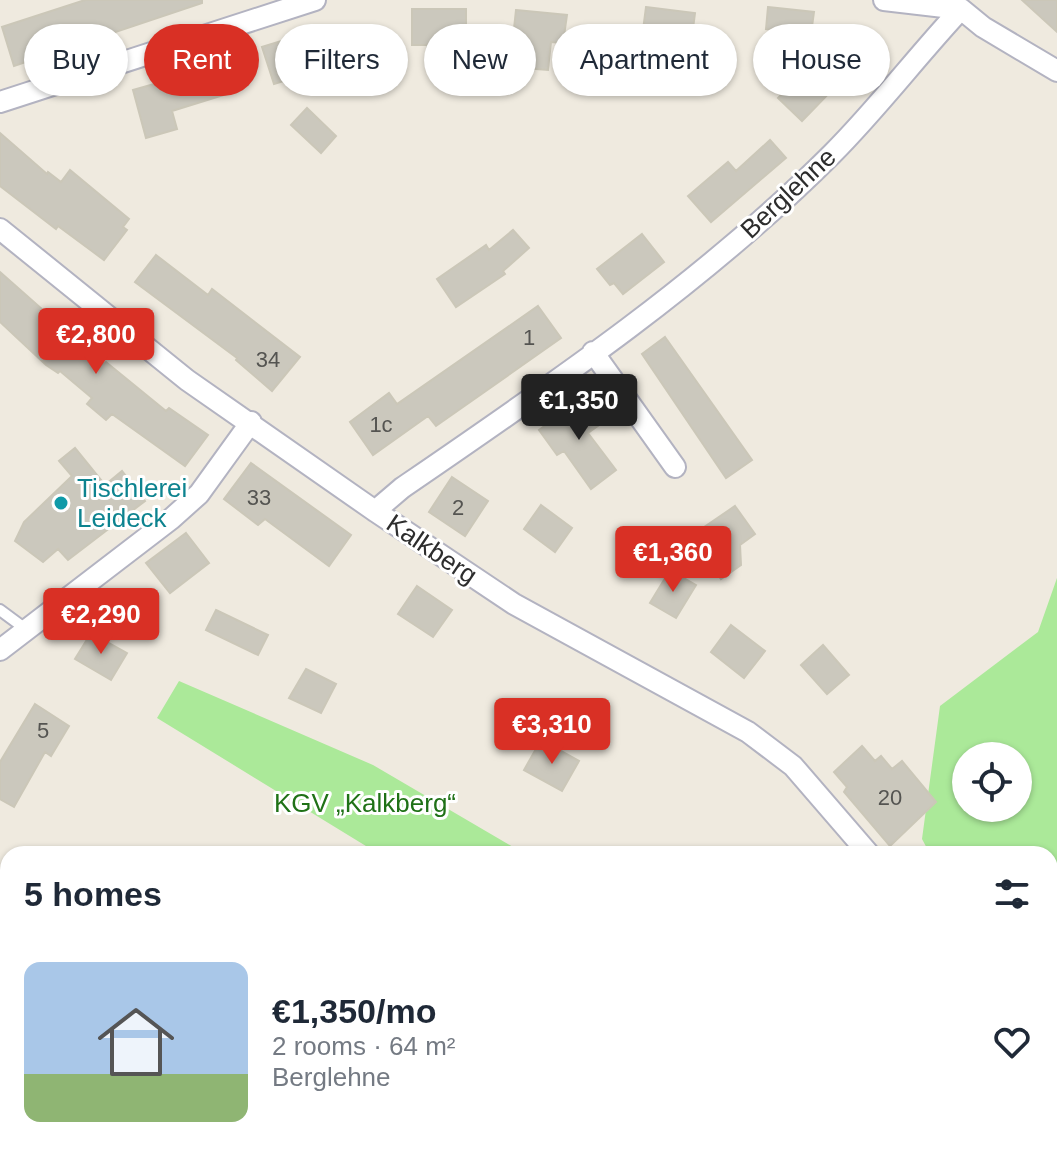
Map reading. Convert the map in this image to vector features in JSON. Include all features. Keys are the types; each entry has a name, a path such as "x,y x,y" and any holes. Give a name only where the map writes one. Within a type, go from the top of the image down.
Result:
{"street":[{"path":"0,102 315,0"},
{"path":"884,0 962,4 983,27 1057,71"},
{"name":"Berglehne","path":"375,511 402,488 593,352 709,264 831,155 885,99 962,4"},
{"name":"Kalkberg","path":"0,229 187,380 375,511 514,604 748,732 793,766 862,846"},
{"path":"593,352 675,467"},
{"path":"0,650 199,494 251,422"}],"lane":[{"path":"0,610 27,630"}],"green space":[{"path":"1057,578 1057,846 926,846 922,839 940,706 1038,632"},
{"name":"KGV „Kalkberg“","path":"179,681 373,765 511,846 366,846 157,718"}],"building":[{"path":"85,0 202,0 202,3 128,28 128,24 24,24 24,63 14,66 2,27"},
{"path":"1022,0 1057,0 1057,32"},
{"path":"646,7 695,13 694,24 644,24"},
{"path":"768,7 814,12 812,24 766,24"},
{"path":"412,9 466,9 466,24 424,24 424,45 412,45"},
{"path":"516,10 567,15 566,24 552,24 548,70 536,69 536,24 514,24"},
{"path":"275,43 275,84 274,84 262,47"},
{"path":"144,87 144,96 220,96 172,111 177,129 146,138 133,90"},
{"path":"780,96 826,96 802,121 778,98"},
{"path":"307,108 336,136 321,153 291,125"},
{"path":"0,133 47,174 61,182 70,170 129,219 123,227 127,230 104,260 58,226 56,229 0,186"},
{"path":"770,140 786,158 711,222 688,196 728,162 736,171"},
{"path":"513,230 529,248 503,271 505,274 456,307 437,279 486,245 489,250"},
{"path":"642,234 664,262 623,294 614,283 610,285 597,269"},
{"path":"156,255 208,295 212,289 300,357 272,391 237,358 135,282"},
{"path":"0,272 104,364 106,362 166,411 169,408 208,435 185,466 112,414 106,420 87,404 92,398 60,371 58,373 46,365 0,322"},
{"path":"538,306 561,338 436,426 428,416 373,455 350,422 389,393 397,404"},
{"path":"665,337 752,460 726,478 642,354"},
{"path":"584,398 602,423 588,433 616,470 591,489 564,451 557,455 539,430"},
{"path":"75,448 105,485 122,471 145,501 68,560 58,549 43,562 15,541 24,522 72,476 59,461"},
{"path":"251,463 351,535 329,566 265,519 258,525 224,499"},
{"path":"452,477 488,501 465,536 429,512"},
{"path":"541,505 572,528 555,552 524,529"},
{"path":"735,506 755,534 740,545 741,565 721,579 691,536"},
{"path":"186,533 209,563 170,593 146,563"},
{"path":"670,570 696,585 676,618 650,603"},
{"path":"417,586 452,610 433,637 398,614"},
{"path":"216,610 268,635 258,655 206,630"},
{"path":"731,625 765,651 744,678 711,652"},
{"path":"91,633 127,653 111,680 75,659"},
{"path":"823,645 849,675 827,694 801,665"},
{"path":"306,669 336,684 321,713 289,698"},
{"path":"35,704 69,726 51,756 45,752 14,807 0,799 0,762"},
{"path":"541,740 579,761 562,791 524,770"},
{"path":"862,746 875,761 881,756 892,769 902,761 936,802 890,846 844,792 847,787 834,772"}],"place":[{"name":"Tischlerei Leideck","path":"61,503"}]}
